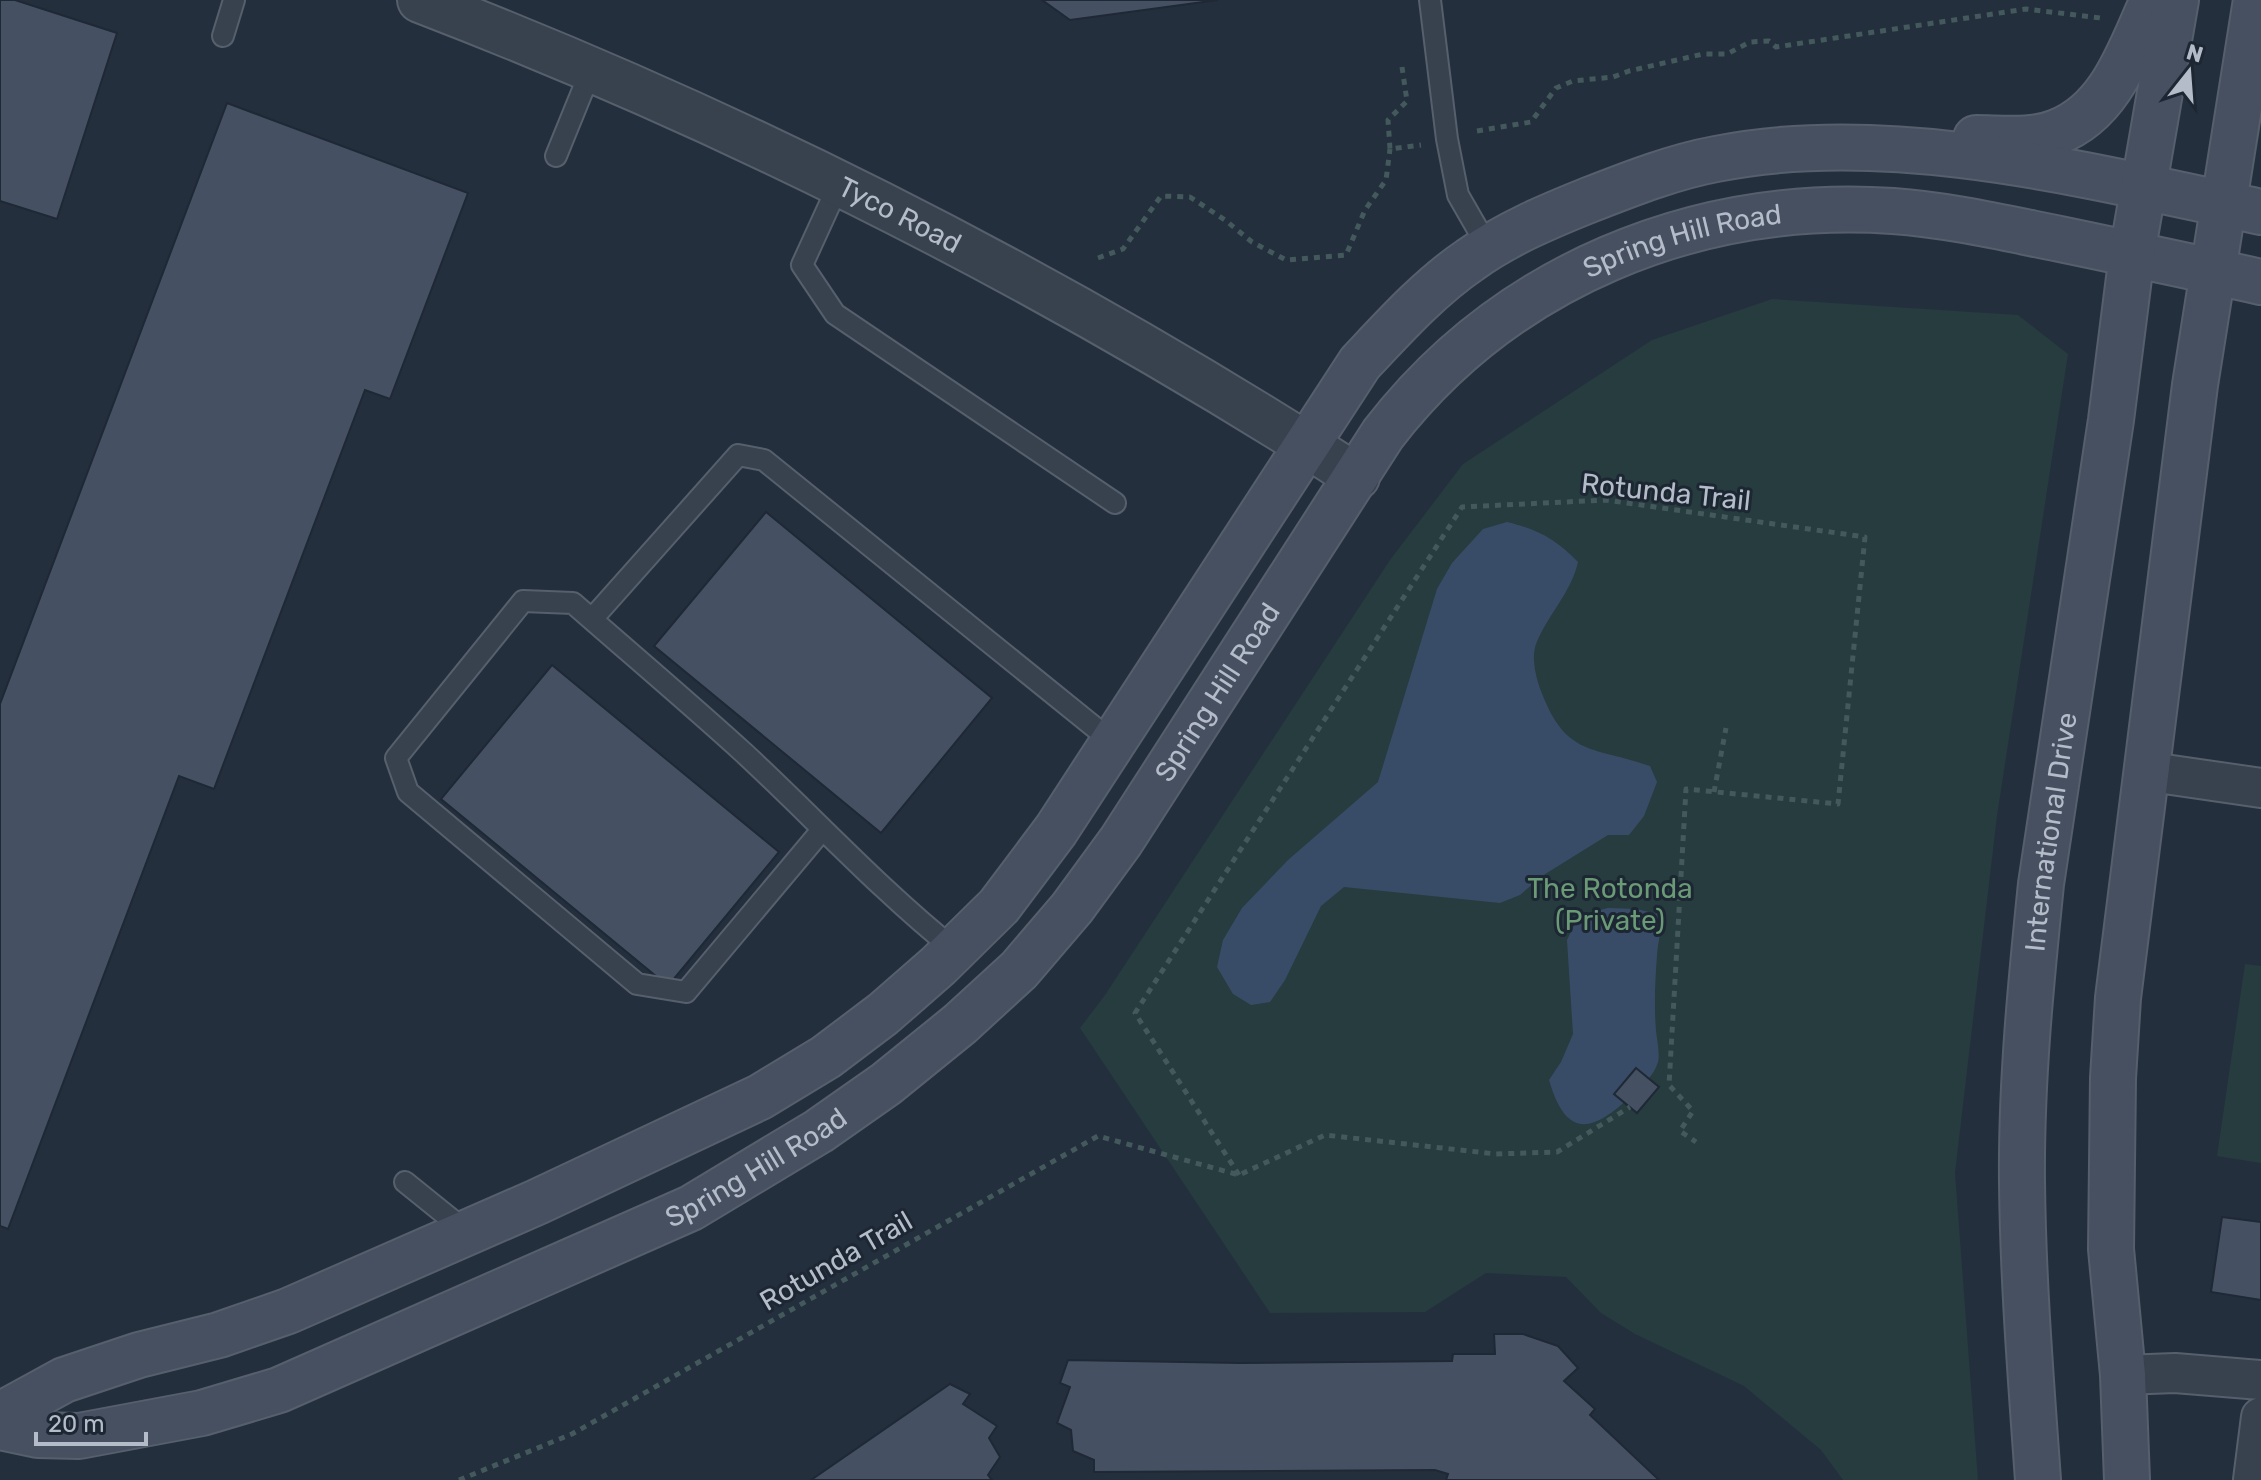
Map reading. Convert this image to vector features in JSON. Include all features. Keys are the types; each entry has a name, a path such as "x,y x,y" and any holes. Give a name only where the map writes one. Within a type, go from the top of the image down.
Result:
{"main road":[{"path":"1871,147 2055,133 2082,118 2103,99 2121,69 2153,0"},
{"path":"2143,187 2176,0"},
{"path":"2127,1480 2123,1375 2111,1249 2113,1078 2118,998 2144,771 2211,271 2242,208 2256,0"},
{"name":"Spring Hill Road","path":"0,1415 64,1380 139,1355 219,1335 288,1311 592,1177 760,1097 826,1057 883,1014 999,906 1056,830 1360,363 1409,312 1471,259 1547,217 1634,182 1716,159 1792,150 1871,147 2048,169 2242,208"},
{"name":"International Drive","path":"2038,1480 2022,1195 2027,1040 2041,884 2143,187"},
{"name":"Spring Hill Road","path":"0,1427 38,1435 79,1436 202,1413 279,1390 691,1208 886,1084 960,1024 1019,970 1072,908 1121,841 1383,434 1408,402 1463,347 1522,303 1585,268 1712,223 1806,211 1894,211 1996,226 2261,282"}],"street":[{"name":"Tyco Road","path":"420,0 591,70 839,184 1020,279 1224,392 1357,477"},
{"path":"2144,771 2261,788"},
{"path":"2123,1375 2175,1373 2261,1380"},
{"path":"2253,1480 2261,1417"}],"lane":[{"path":"223,36 234,0"},
{"path":"1430,0 1447,139 1458,195 1489,249"},
{"path":"556,156 591,70"},
{"path":"839,184 802,265 835,314 1115,503"},
{"path":"592,619 738,455 764,460 1114,743"},
{"path":"822,830 686,992 637,984 408,792 396,758 523,601 573,603 744,753 822,830 867,875 955,950"},
{"path":"405,1182 467,1232"}],"path":[{"path":"1477,131 1531,122 1556,88 1573,81 1613,77 1703,54 1727,54 1750,42 1769,41 1776,47 2026,9 2110,19"},
{"path":"1098,258 1123,249 1161,196 1190,197 1252,242 1286,260 1346,255 1365,210 1386,180 1390,149 1388,120 1407,101 1402,67"},
{"path":"1390,149 1421,145"},
{"name":"Rotunda Trail","path":"1239,1175 1135,1013 1462,507 1606,500 1865,537 1838,804 1686,789 1669,1085 1693,1111 1680,1131 1696,1142"},
{"path":"1714,792 1726,728"},
{"path":"1239,1175 1325,1135 1496,1154 1557,1152 1630,1107"},
{"name":"Rotunda Trail","path":"459,1480 572,1434 1098,1136 1239,1175"}],"green space":[{"name":"The Rotonda (Private)","path":"1772,299 2018,315 2068,354 1997,816 1955,1173 1978,1480 1843,1480 1821,1450 1744,1386 1635,1334 1601,1313 1566,1277 1486,1273 1425,1312 1270,1313 1080,1028 1105,995 1390,560 1463,464 1652,340"},
{"path":"2245,964 2261,966 2261,1163 2217,1156"}],"water":[{"path":"1507,522 1546,536 1578,562 1570,584 1536,644 1534,662 1537,680 1550,712 1571,738 1597,751 1650,766 1657,782 1644,816 1629,835 1608,835 1542,876 1520,895 1500,903 1344,887 1321,906 1285,980 1270,1002 1251,1005 1233,994 1217,967 1223,940 1242,908 1288,860 1378,782 1437,589 1452,563 1483,529"},
{"path":"1608,908 1637,909 1657,914 1660,932 1655,1022 1659,1058 1647,1081 1617,1109 1592,1123 1581,1124 1572,1121 1563,1112 1549,1080 1573,1034 1567,940 1579,915"}],"building":[{"path":"0,0 15,0 117,33 57,219 0,201"},
{"path":"1042,0 1218,0 1070,20"},
{"path":"227,103 468,193 390,399 365,390 214,789 179,776 8,1229 0,1226 0,704"},
{"path":"766,512 992,698 881,833 654,646"},
{"path":"552,665 779,852 668,986 441,799"},
{"path":"1636,1068 1659,1087 1637,1113 1614,1094"},
{"path":"2222,1217 2261,1222 2261,1300 2211,1292"},
{"path":"1494,1334 1523,1334 1558,1346 1578,1368 1564,1381 1595,1409 1590,1415 1659,1480 1446,1480 1448,1474 1435,1470 1094,1472 1094,1460 1073,1451 1071,1430 1057,1423 1070,1387 1060,1383 1068,1360 1240,1363 1452,1361 1453,1354 1495,1354"},
{"path":"950,1384 970,1394 963,1404 997,1426 989,1438 1000,1457 988,1475 992,1480 811,1480"}]}
